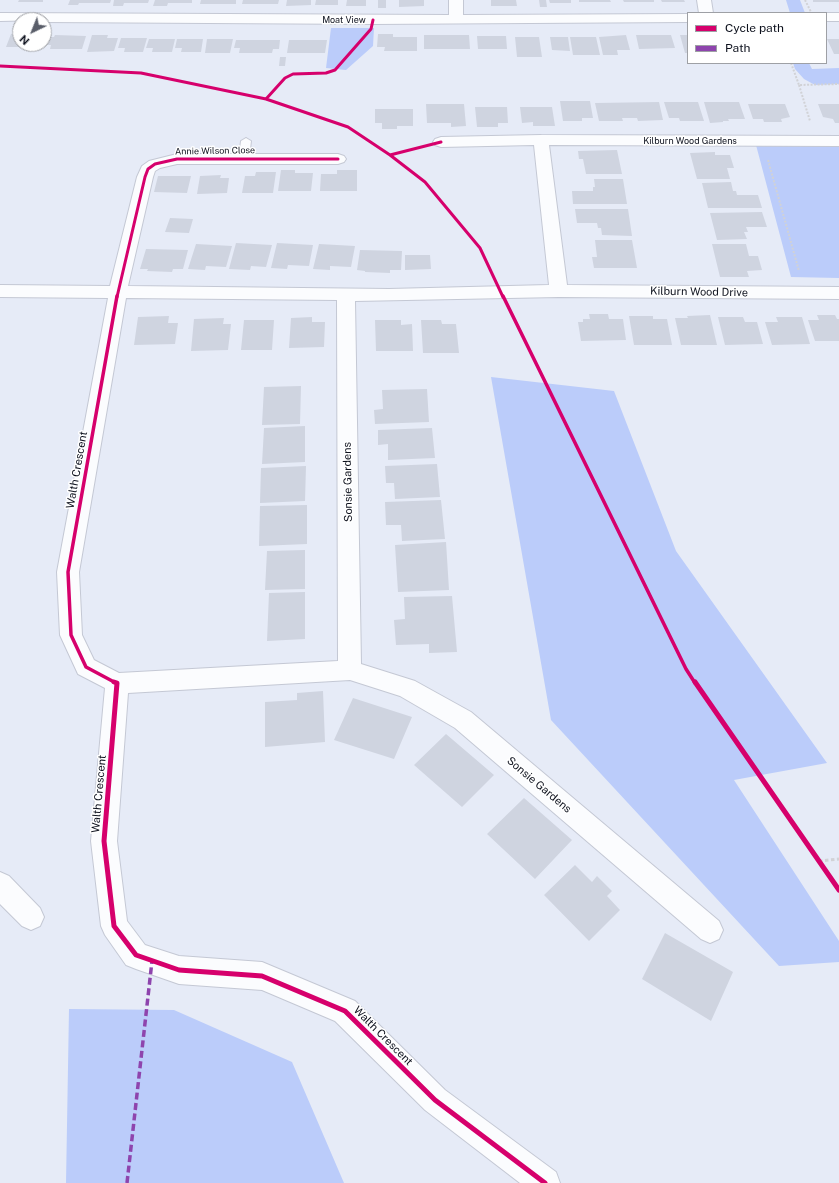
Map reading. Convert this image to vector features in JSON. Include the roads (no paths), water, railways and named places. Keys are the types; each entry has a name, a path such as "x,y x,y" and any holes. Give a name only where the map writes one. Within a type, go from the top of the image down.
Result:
{"street":[{"path":"456,0 456,20"},
{"path":"704,0 706,12"},
{"name":"Moat View","path":"0,17 456,20 687,18"},
{"path":"827,17 839,17"},
{"path":"541,140 559,291"},
{"name":"Kilburn Wood Gardens","path":"441,142 541,140 839,141"},
{"name":"Annie Wilson Close","path":"118,291 145,177 148,169 155,164 176,158 338,159"},
{"name":"Kilburn Wood Drive","path":"0,291 118,291 389,295 559,291 839,293"},
{"name":"Walth Crescent","path":"118,291 68,572 71,635 86,667 117,683 104,841 114,926 136,955 179,970 262,976 345,1011 435,1100 544,1183"},
{"name":"Sonsie Gardens","path":"346,294 350,670"},
{"name":"Sonsie Gardens","path":"117,683 350,670 407,688 463,720 710,930"},
{"path":"0,885 32,916"}],"lane":[{"path":"244,158 246,141"}]}
